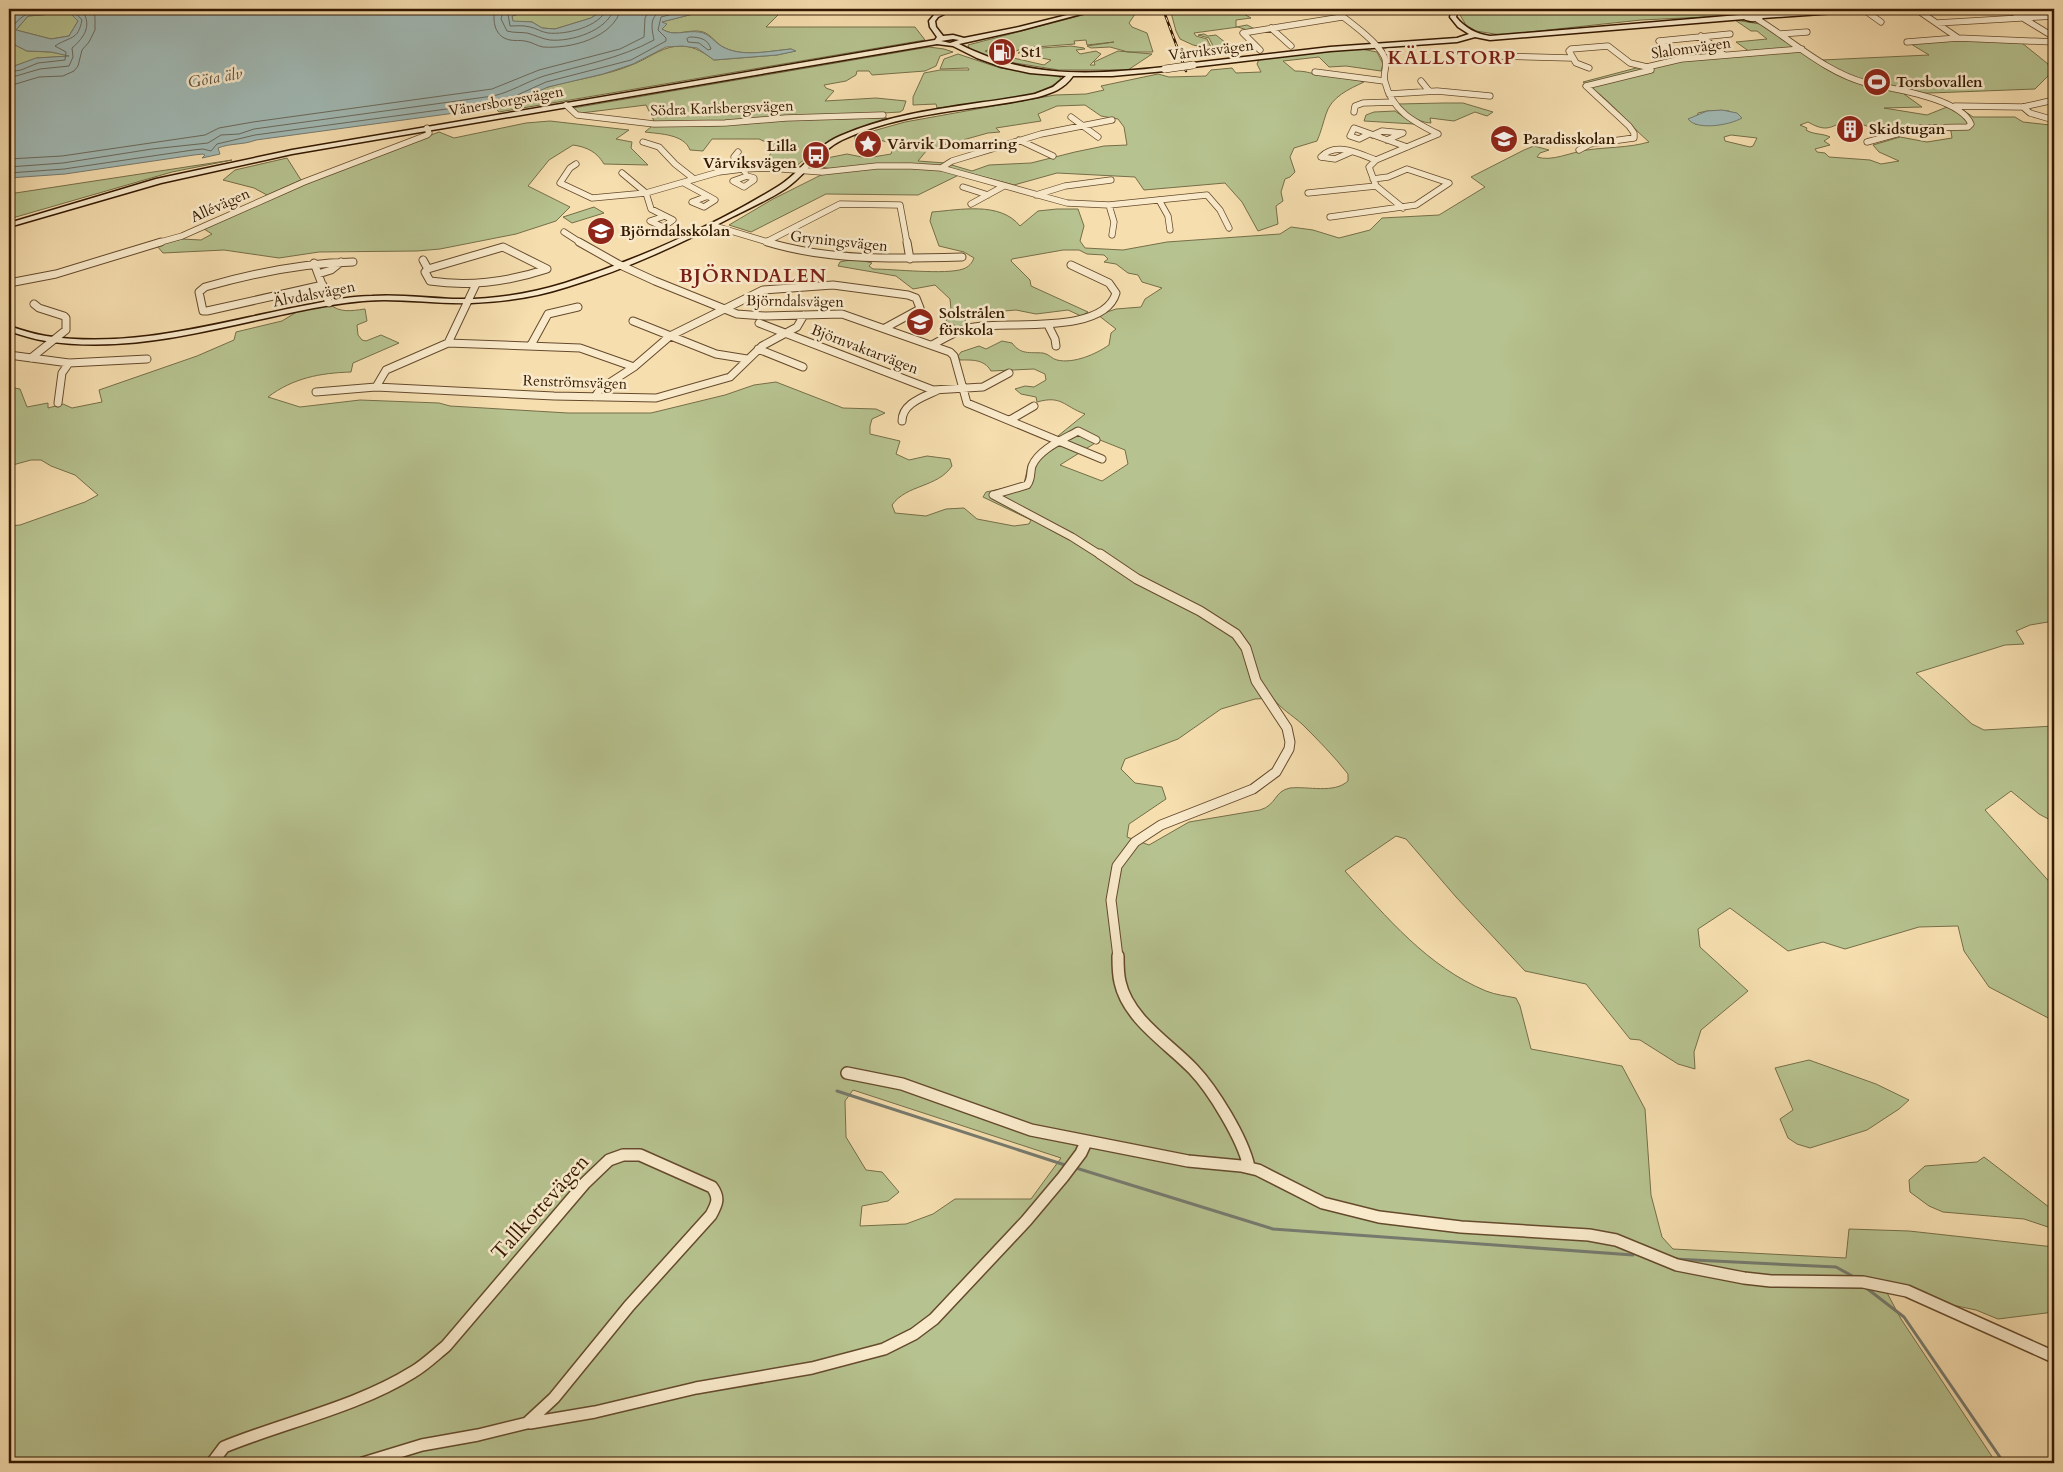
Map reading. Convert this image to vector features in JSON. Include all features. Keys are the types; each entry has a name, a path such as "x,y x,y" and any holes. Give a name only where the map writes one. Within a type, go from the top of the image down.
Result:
{"street":[{"path":"939,40 933,19 952,9"},
{"path":"955,45 962,43 963,40 1019,29 1097,9"},
{"path":"1333,9 1364,34 1386,60 1384,81 1394,102 1403,114 1438,134 1376,160 1369,167 1376,186 1403,208"},
{"path":"1455,9 1452,15 1454,19 1465,31 1474,35"},
{"path":"1808,9 1816,12"},
{"path":"1864,9 1881,22"},
{"name":"Vårviksvägen","path":"955,45 981,58 1029,70 1071,74 1111,74 1193,66 1330,48 1450,41 1474,35 1505,37 1744,13 1759,18 1864,9"},
{"path":"1916,9 1958,38"},
{"path":"2008,9 2054,37"},
{"path":"1937,23 2054,16"},
{"path":"1260,50 1243,33 1342,17"},
{"path":"1759,18 1837,72 1854,80 1953,106 2023,107 2054,100"},
{"path":"1789,27 1798,32"},
{"path":"1271,28 1291,46"},
{"path":"937,30 956,37"},
{"path":"1780,34 1807,32"},
{"path":"1681,59 1658,41 1730,34"},
{"path":"1701,36 1724,55"},
{"name":"Vänersborgsvägen","path":"9,226 159,181 238,163 427,128 956,37 963,40"},
{"path":"1907,42 1958,38 2054,42"},
{"name":"Vänersborgsvägen","path":"939,40 945,45 955,45"},
{"name":"Slalomvägen","path":"1571,58 1569,51 1571,49 1608,46 1630,63 1639,66 1652,66 1681,59 1802,49"},
{"path":"1497,56 1571,58 1580,66 1589,68"},
{"path":"1578,150 1590,144 1634,138 1634,133 1629,126 1586,86 1658,68 1652,66"},
{"path":"1315,72 1384,81"},
{"path":"564,232 622,266 661,250 781,188 801,171 818,152 833,142 865,128 1036,96 1057,88 1071,74"},
{"path":"1420,81 1429,91"},
{"path":"1390,94 1429,91 1490,96"},
{"path":"1354,112 1355,106 1363,103 1394,102"},
{"name":"Södra Karlsbergsvägen","path":"566,105 578,114 654,124 725,124 786,118 883,115"},
{"path":"1867,142 1918,128 1968,127 1971,124 1968,116 1953,106"},
{"path":"2023,107 2030,113 2054,120"},
{"path":"1071,117 1086,126 1098,137"},
{"path":"941,168 952,161 1019,140 1112,120"},
{"name":"Allévägen","path":"9,283 56,274 182,236 304,182 427,135 429,133 427,128"},
{"path":"1387,140 1403,133 1382,131 1371,135 1407,147"},
{"path":"1019,140 1053,156"},
{"path":"643,142 654,144 664,149 674,163 694,179"},
{"path":"738,152 734,157 747,176"},
{"path":"1351,152 1376,160"},
{"path":"576,164 570,168 560,183 587,197 646,194 719,172 743,169 822,172 876,166 941,168 1067,203 1109,205 1207,195 1220,210 1228,228"},
{"path":"1330,217 1416,205 1449,183 1407,169 1388,177 1373,179"},
{"path":"622,173 646,194 651,209 665,216"},
{"path":"1036,195 1049,188 1066,184 1111,180"},
{"path":"684,182 708,196"},
{"path":"971,204 1004,186"},
{"path":"1308,193 1376,186"},
{"path":"963,187 988,195"},
{"path":"1159,200 1168,216 1170,230"},
{"name":"Gryningsvägen","path":"766,242 840,204 900,205 910,259"},
{"path":"1109,205 1114,222 1112,236"},
{"name":"Gryningsvägen","path":"711,225 789,249 881,259 962,257"},
{"path":"423,260 428,269 426,272 430,281 476,284 521,278 546,269 503,247 428,269"},
{"path":"318,274 331,270 341,262"},
{"path":"323,285 221,310 203,311 199,292 202,289 262,270 314,263 353,262"},
{"path":"314,263 329,303"},
{"path":"932,345 958,331 974,327 1048,325 1091,316 1108,308 1115,299 1116,293 1109,283 1071,265"},
{"name":"Älvdalsvägen","path":"9,329 56,339 97,341 164,336 227,326 329,303 371,298 468,301 533,294 622,266"},
{"name":"Björndalsvägen","path":"622,266 655,281 743,315 842,314 950,352 954,356 967,402 1102,458"},
{"path":"448,343 476,284"},
{"path":"595,397 600,389 634,367 670,336 763,290 829,285 908,295 916,298 920,308 918,310 885,328"},
{"path":"31,358 66,330 66,318 39,308 34,304"},
{"path":"531,345 540,332 540,327 548,314 578,307"},
{"name":"Renströmsvägen","path":"316,392 334,388 376,387 648,399 730,377 758,349 796,327 802,321 804,315"},
{"path":"633,321 716,354 747,359"},
{"name":"Björnvaktarvägen","path":"759,323 938,390 962,388"},
{"path":"1048,325 1055,339 1056,346"},
{"path":"376,387 386,370 448,343 580,348 634,367"},
{"path":"758,349 803,367"},
{"path":"9,356 69,363 147,359"},
{"path":"58,404 62,394 59,375 69,363"},
{"path":"962,388 989,385 1009,373"},
{"path":"902,421 902,414 908,406 938,390"},
{"path":"1010,420 1034,406"},
{"path":"1096,440 1078,432 1061,441 1034,463 1031,482 1028,485 993,495 1012,508 1041,520 1078,540 1122,570 1183,601 1236,634 1246,645 1252,672 1257,683 1288,730 1289,749 1284,761 1269,778 1244,792 1154,828 1132,847 1122,859 1112,879 1111,887 1111,904 1118,953 1118,975 1123,993 1154,1034 1201,1078 1231,1125 1248,1158 1249,1167"},
{"path":"847,1074 873,1077 902,1084 1031,1130 1188,1162 1249,1167 1268,1174 1295,1190 1324,1203 1379,1217 1461,1227 1524,1230 1607,1238 1677,1265 1744,1278 1771,1281 1863,1282 1890,1286 1907,1291 2054,1357"},
{"path":"363,1463 422,1445 478,1435 531,1420 595,1412 696,1388 812,1368 884,1349 914,1334 934,1319 1026,1221 1063,1177 1086,1142"},
{"name":"Tallkottevägen","path":"212,1463 224,1447 365,1396 407,1375 428,1361 446,1346 586,1183 609,1160 623,1155 640,1155 712,1187 718,1195 718,1202 711,1215 629,1306 554,1398 531,1420"}],"green space":[{"path":"536,9 605,9 591,18 555,29 542,28 532,22 513,22 512,16"},
{"path":"701,9 784,9 766,27 915,27 925,40 499,112 494,107 548,87 623,68 670,47 683,46 696,49 714,60 777,55 795,51 791,49 757,53 732,51 703,32 672,33 662,29 661,22 697,13 695,11"},
{"path":"1170,9 1235,9 1251,18 1236,20 1236,27 1247,25 1255,29 1247,30 1238,27 1194,33 1196,36 1207,39 1212,49 1193,45 1180,39"},
{"path":"1464,9 1734,9 1735,11 1726,16 1641,20 1501,35 1476,31 1466,25 1460,15"},
{"path":"1098,11 1135,14 1129,23 1132,27 1147,33 1153,52 1128,52 1110,47 1091,48 1087,46 1114,42 1087,45 1086,40 1074,41 1075,44 1023,48 1014,52 999,46 985,51 998,56 994,59 969,48 968,45"},
{"path":"71,14 78,21 69,36 51,39 16,30 28,16"},
{"path":"1735,20 1760,24 1795,48 1750,52 1736,42 1767,39 1757,31 1751,31"},
{"path":"1204,34 1208,36 1216,35 1236,51 1215,50 1209,38 1198,35"},
{"path":"1960,40 2022,43 2048,64 2050,74 2035,89 1904,94 1922,107 1884,108 1927,115 1947,107 1959,107 1973,117 2015,117 2023,122 2050,125 2054,120 2054,621 2030,625 2016,631 2024,644 2005,645 1916,673 1972,724 1984,730 2054,726 2054,822 2039,814 2011,791 1985,810 2054,887 2054,1021 1989,987 1964,951 1958,926 1919,927 1845,949 1823,942 1788,951 1730,908 1698,929 1700,947 1748,991 1701,1030 1694,1052 1695,1069 1678,1064 1640,1040 1630,1039 1586,984 1525,971 1456,897 1406,839 1396,836 1345,871 1392,923 1445,969 1486,991 1516,998 1520,1006 1531,1049 1622,1066 1645,1109 1651,1195 1662,1237 1673,1249 1846,1258 1849,1229 1909,1231 2054,1247 2054,1312 1998,1319 1976,1310 1886,1291 1901,1319 1993,1458 2035,1463 9,1463 9,526 20,525 85,502 98,495 75,475 41,460 31,460 9,466 9,387 20,389 27,407 48,403 48,408 63,404 72,408 102,402 99,390 197,356 234,340 236,332 282,321 300,310 329,304 342,310 365,309 367,321 357,325 358,335 362,340 366,341 381,335 399,343 353,363 351,372 318,375 297,381 268,397 300,407 360,400 439,403 450,406 568,413 651,413 725,395 754,385 776,382 843,408 876,409 885,413 872,419 870,434 900,441 896,454 909,460 927,456 950,459 952,466 946,473 898,498 892,505 895,513 926,516 946,509 964,508 977,519 1014,526 1029,524 1031,520 983,497 986,492 1024,484 1028,466 1037,453 1085,414 1062,402 1045,400 1037,402 1036,397 1021,394 1015,389 1025,386 1034,387 1046,380 1045,374 1034,369 991,371 981,362 960,360 958,356 961,352 979,346 986,349 1002,341 1012,343 1022,351 1047,354 1057,360 1070,361 1084,357 1098,352 1109,345 1111,333 1116,329 1098,315 1116,309 1141,307 1145,299 1162,288 1142,282 1138,275 1128,273 1116,264 1104,262 1108,259 1104,255 1087,254 1079,250 1063,250 1012,259 1011,261 1030,280 1031,286 1088,312 1081,316 1068,310 1036,314 1016,310 967,314 964,325 958,327 946,321 951,309 950,299 935,285 913,289 896,276 838,266 840,262 852,260 868,262 872,263 869,266 873,269 945,272 965,268 970,265 974,258 964,252 939,246 930,221 932,212 966,209 990,210 1002,213 1012,218 1020,226 1038,211 1078,209 1084,226 1080,241 1085,248 1123,250 1167,242 1280,234 1291,227 1313,230 1339,238 1370,230 1382,218 1439,215 1485,187 1471,177 1534,146 1549,150 1540,153 1537,157 1549,158 1587,150 1649,142 1610,103 1583,82 1640,67 1686,60 1799,51 1835,68 1822,60 1929,55 1911,44","holes":["1707,111 1729,111 1708,125 1695,124 1698,113","1808,122 1822,128 1827,128 1845,122 1852,122 1885,132 1913,126 1926,126 1951,131 1952,138 1927,142 1900,137 1873,145 1879,152 1899,161 1881,164 1870,160 1829,157 1825,153 1817,152 1815,149 1830,145 1824,141 1830,137 1809,132 1806,130 1807,128 1800,125","1731,135 1757,138 1753,146 1750,147 1725,141 1724,137","1100,440 1125,450 1128,464 1102,481 1060,465","1273,698 1332,754 1348,774 1348,781 1336,787 1320,789 1290,788 1281,792 1266,808 1189,822 1149,845 1127,837 1129,824 1166,799 1162,787 1135,783 1121,769 1125,759 1178,739 1221,709 1255,699","853,1090 1061,1158 1031,1199 955,1199 933,1214 906,1224 860,1226 862,1206 888,1201 899,1192 882,1172 866,1170 846,1137 845,1101"]},
{"path":"9,42 27,51 51,52 72,56 37,58 9,68"},
{"path":"1071,46 1084,48 1076,50 1080,54 1096,51 1101,54 1090,65 1095,65 1094,62 1118,51 1152,54 1128,70 1059,70 1002,61 1009,57 1044,65 1051,60 1018,53 1026,49"},
{"path":"929,47 953,52 940,56 936,66 925,71 872,75 869,71 857,71 856,75 846,81 824,85 826,88 834,91 825,101 876,98 906,101 903,110 900,112 747,121 655,123 646,105 581,113 574,111 573,108"},
{"path":"1356,48 1377,52 1383,64 1381,71 1346,66 1329,67 1319,57 1283,61 1295,71 1364,82 1341,94 1328,108 1317,141 1294,148 1290,157 1295,172 1285,179 1281,192 1283,201 1276,206 1278,224 1258,231 1242,202 1225,183 1144,190 1135,177 1057,173 1014,185 965,172 918,195 826,194 751,232 729,225 773,199 833,169 815,166 827,158 847,154 867,158 891,154 894,144 880,140 855,142 855,136 905,122 1055,95 1086,94 1104,90 1101,86 1158,74 1169,77 1206,76 1211,70 1232,68 1236,73 1261,72 1257,64 1259,59","holes":["1085,105 1101,116 1118,119 1124,127 1127,145 1104,146 1031,163 989,165 972,171 945,163 918,161 927,150 988,133 1000,132 996,128 1041,121 1038,114 1057,106"]},
{"path":"958,54 1000,68 1057,76 1061,80 1035,93 1002,101 937,108 936,104 913,105 913,97 924,73 940,70 969,70 968,68 940,69 944,59"},
{"path":"1463,103 1493,112 1487,116 1475,112 1454,121 1430,118 1431,123 1417,119 1398,104"},
{"path":"1395,111 1414,124 1364,121 1366,115 1374,112"},
{"path":"887,118 848,132 821,146 795,167 746,167 743,163 768,159 772,150 768,143 759,139 712,139 703,151 690,150 683,141 671,136 645,132 652,126 715,126 794,120"},
{"path":"550,121 629,130 616,139 632,142 631,148 648,165 604,164 591,151 573,145 549,160 528,186 570,207 556,221 516,234 440,249 319,252 279,258 224,250 163,253 157,246 182,239 201,240 212,234 204,229 328,174 439,132 454,138 526,123"},
{"path":"287,158 301,180 267,195 254,188 223,180 235,170"},
{"path":"232,160 172,172 9,219 9,194"},
{"path":"594,207 604,213 572,223 563,217"},
{"path":"1809,1060 1876,1084 1909,1100 1899,1109 1867,1130 1810,1148 1797,1144 1788,1138 1780,1119 1793,1110 1775,1068"},
{"path":"1984,1157 2054,1211 2054,1229 2024,1219 1943,1212 1929,1206 1910,1192 1909,1180 1925,1166 1977,1162"}],"water":[{"name":"Göta älv","path":"9,9 536,9 512,16 513,21 532,22 542,28 555,29 591,18 605,9 701,9 696,11 697,13 662,22 667,24 662,29 671,33 703,33 721,46 732,51 757,53 791,49 796,51 777,55 714,60 697,48 682,46 666,47 633,64 603,74 548,87 505,106 466,113 256,140 223,146 218,148 220,154 202,158 205,155 65,174 9,178 9,68 36,58 69,56 51,52 27,51 9,42","holes":["71,14 78,21 69,36 51,39 16,30 28,16"]},
{"path":"1722,110 1737,113 1742,118 1730,123 1714,126 1699,125 1692,123 1688,119 1707,111"}],"waterway":[{"path":"837,1091 1065,1165"},
{"path":"1076,1168 1273,1229 1633,1255"},
{"path":"1674,1259 1836,1267 1856,1278"},
{"path":"1865,1287 1904,1317 2004,1463"}],"railway":[{"path":"1163,9 1186,71"}],"place":[{"name":"St1","path":"1002,52"},
{"name":"Torsbovallen","path":"1877,82"},
{"name":"Skidstugan","path":"1850,129"},
{"name":"Paradisskolan","path":"1504,139"},
{"name":"Vårvik Domarring","path":"868,144"},
{"name":"Lilla Vårviksvägen","path":"816,155"},
{"name":"Björndalsskolan","path":"601,231"},
{"name":"Solstrålen förskola","path":"920,322"}],"district":[{"name":"KÄLLSTORP","path":"1452,57"},
{"name":"BJÖRNDALEN","path":"753,275"}]}
